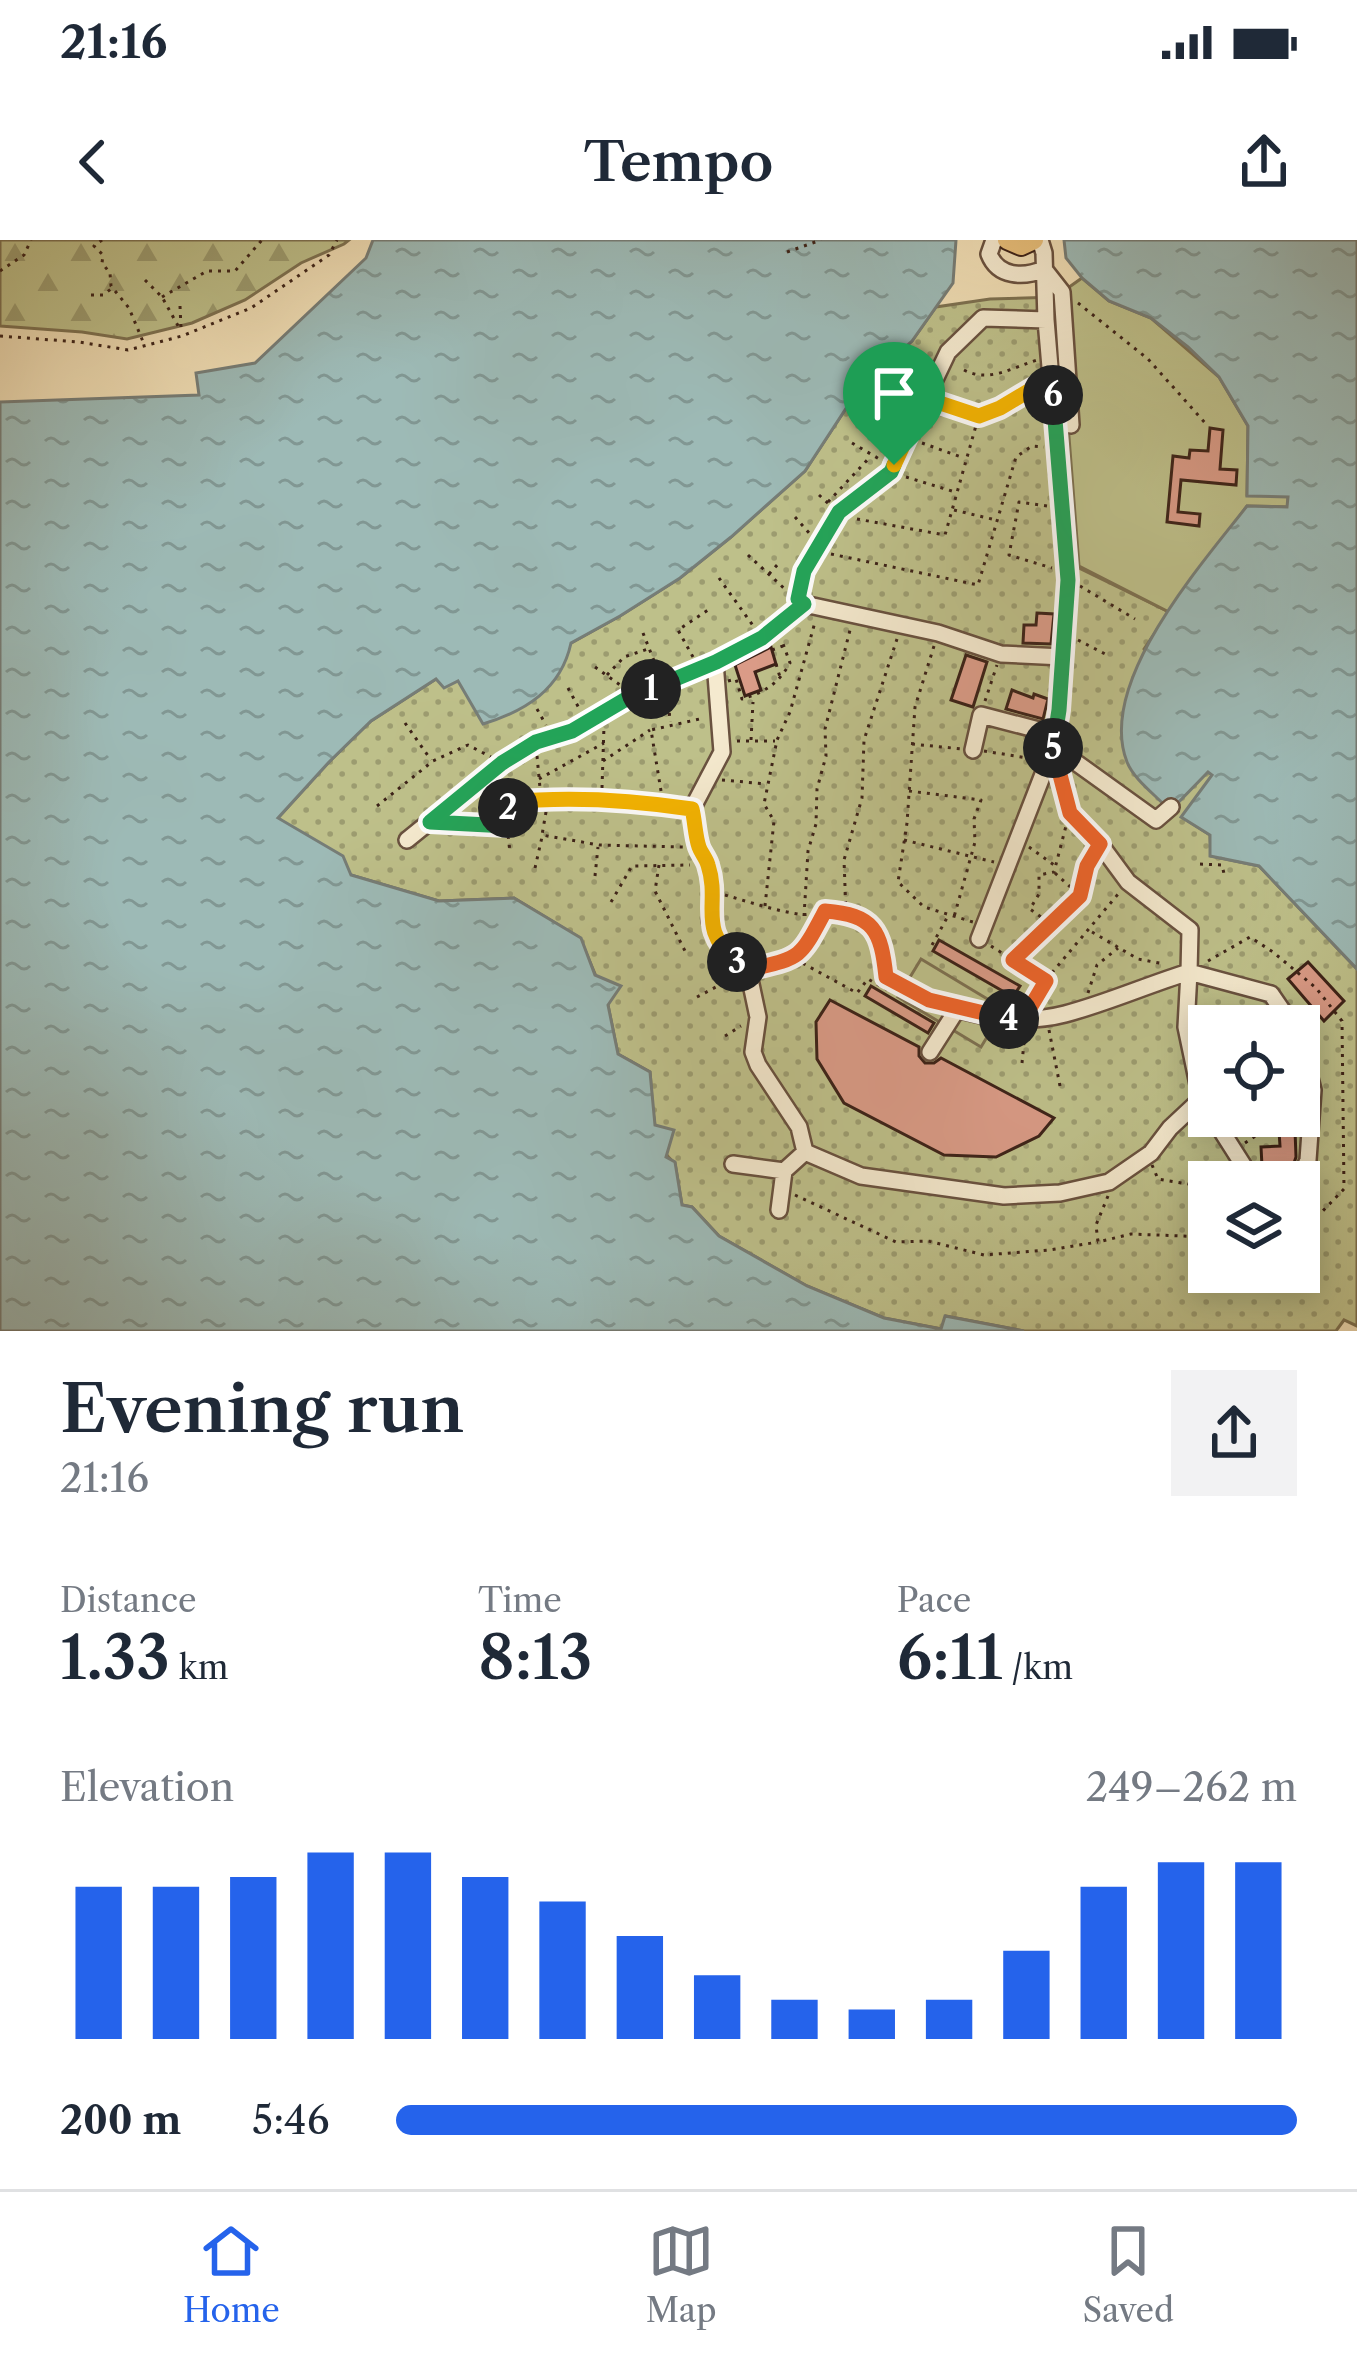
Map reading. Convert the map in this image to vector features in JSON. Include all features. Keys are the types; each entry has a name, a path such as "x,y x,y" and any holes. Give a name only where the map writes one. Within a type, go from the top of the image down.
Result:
{"main road":[{"path":"1007,240 1021,246 1037,240"}],"lane":[{"path":"994,240 989,254 1000,269 1022,274 1044,269"},
{"path":"982,932 1053,744 1066,634 1068,580 1044,253 1037,240"},
{"path":"1044,269 1062,292 1070,425"},
{"path":"807,604 804,571 833,509 893,468 948,352 983,318 1046,320"},
{"path":"807,604 1061,664"},
{"path":"407,841 502,763 572,731 633,695 769,640 807,604"},
{"path":"708,666 717,685 722,752 692,809 699,847 709,866 710,921 723,950 748,970 758,1017 753,1052 799,1127 805,1152"},
{"path":"974,750 981,715 1053,744 1156,820 1171,807"},
{"path":"1053,744 1070,813 1128,882 1190,930 1185,973 1188,1035"},
{"path":"484,781 509,802 602,800 692,809"},
{"path":"902,993 1003,1020 1061,1016 1185,973 1270,994 1278,1005"},
{"path":"929,1052 958,1008"},
{"path":"805,1152 861,1176 1004,1196 1060,1193 1109,1183 1148,1155 1170,1128 1188,1119"},
{"path":"1225,1137 1241,1161"},
{"path":"779,1210 783,1178 805,1152"},
{"path":"733,1164 783,1178"}],"path":[{"path":"0,271 24,256 31,240"},
{"path":"102,240 94,246 103,256 112,288 130,308 145,345"},
{"path":"162,297 207,271 235,271 262,240"},
{"path":"0,336 128,350 251,308 329,255 337,240"},
{"path":"787,252 820,240"},
{"path":"145,280 162,297 182,333"},
{"path":"91,295 103,295 112,288"},
{"path":"1062,292 1148,359 1207,425"},
{"path":"170,313 180,306 182,333"},
{"path":"964,370 991,378 1050,356"},
{"path":"925,398 979,416 1052,377"},
{"path":"864,414 904,440 965,458"},
{"path":"871,456 833,509 945,535 979,416"},
{"path":"852,443 893,468 956,492"},
{"path":"795,517 818,547 978,585 1016,457 1032,446 1057,447"},
{"path":"952,510 996,520"},
{"path":"748,555 807,604 790,712 777,740 764,804 774,821 765,906"},
{"path":"768,575 779,563"},
{"path":"720,579 769,640 785,645"},
{"path":"708,610 678,630 708,666"},
{"path":"804,916 808,851 826,756 825,729 853,616"},
{"path":"846,913 844,860 862,798 864,740 902,626"},
{"path":"643,633 665,684 670,724"},
{"path":"938,633 915,707 898,882 924,907 982,932 1046,981"},
{"path":"1066,634 1109,656"},
{"path":"769,640 785,645"},
{"path":"717,685 737,678 742,699 765,692 781,679 790,663 785,645"},
{"path":"607,675 624,657 650,649"},
{"path":"981,715 1001,653"},
{"path":"776,664 781,679"},
{"path":"595,667 633,695"},
{"path":"568,688 585,723"},
{"path":"751,742 753,702"},
{"path":"535,868 545,799 539,779 544,740 537,710"},
{"path":"602,800 603,712"},
{"path":"601,762 651,730 719,716"},
{"path":"405,723 433,761"},
{"path":"651,730 662,805"},
{"path":"721,740 777,740"},
{"path":"539,779 605,742"},
{"path":"377,806 433,761 468,745 502,763"},
{"path":"710,778 768,784"},
{"path":"908,791 981,800 974,819 972,856 951,915 932,945"},
{"path":"509,802 510,851"},
{"path":"1051,924 1030,909 1039,894 1039,875 1054,868 1070,813"},
{"path":"430,822 507,826"},
{"path":"542,836 599,845 699,847"},
{"path":"1018,839 1080,896"},
{"path":"904,840 1007,866"},
{"path":"1013,960 1080,896 1087,866 1100,844"},
{"path":"595,876 599,845"},
{"path":"658,864 655,891 685,951"},
{"path":"1200,864 1222,865 1226,878"},
{"path":"611,902 632,866 709,866"},
{"path":"1022,1064 1025,1018 1046,981 1128,882"},
{"path":"712,891 804,916 825,911 853,914 870,925 883,947 886,977 902,993"},
{"path":"697,997 748,970 795,959 825,911"},
{"path":"1090,931 1138,959 1185,973"},
{"path":"1082,1009 1097,965 1119,946"},
{"path":"795,959 857,993 868,979 902,993"},
{"path":"1047,1016 1060,1086"},
{"path":"724,1036 758,1017"},
{"path":"1233,1150 1253,1137"},
{"path":"1148,1155 1159,1179 1188,1184"},
{"path":"783,1178 794,1195 896,1241 928,1241 985,1255 1048,1250 1131,1234 1188,1236"},
{"path":"1099,1241 1096,1225 1109,1183"}],"green space":[{"path":"0,240 349,240 301,263 245,300 192,323 127,339 0,326"},
{"path":"1082,278 1109,301 1151,318 1219,377 1248,426 1247,495 1288,496 1288,507 1247,506 1169,612 1079,566 1058,295"},
{"path":"1058,297 1077,567 1169,612 1144,649 1213,775 1182,817 1210,835 1211,856 1259,866 1357,969 1357,1326 1344,1320 1336,1331 1024,1331 946,1316 942,1329 884,1318 807,1286 719,1236 692,1207 682,1205 675,1163 657,1134 650,1072 618,1054 608,1005 580,938 514,898 439,901 351,875 278,818 371,721 436,679 458,680 571,643 680,578 805,471 860,387 912,341 936,307"},
{"path":"921,959 1004,1009 981,1047 898,997"}],"water":[{"path":"373,240 956,240 953,283 912,341 860,387 805,471 731,537 680,578 571,643 559,673 527,705 483,724 458,681 444,688 436,679 371,721 278,818 343,856 351,875 439,901 514,898 581,938 595,975 621,986 608,1005 618,1054 650,1072 655,1125 674,1130 666,1157 675,1162 682,1205 692,1207 719,1236 807,1286 884,1318 941,1329 945,1316 1024,1331 0,1331 0,402 199,395 196,373 255,363 366,258"},
{"path":"1064,240 1357,240 1357,969 1259,866 1210,856 1210,835 1181,817 1212,775 1208,772 1170,811 1127,762 1121,731 1126,697 1158,626 1247,506 1287,507 1288,497 1247,496 1248,426 1219,377 1151,318 1109,301 1082,278 1066,258"}],"building":[{"path":"1210,428 1223,430 1220,469 1237,470 1236,485 1181,480 1178,512 1200,514 1199,526 1167,522 1173,456 1189,458 1190,450 1208,451"},
{"path":"1037,613 1054,614 1051,644 1023,643 1024,625 1036,625"},
{"path":"771,647 776,664 755,672 761,690 745,696 735,665"},
{"path":"966,655 987,662 973,707 951,700"},
{"path":"1012,690 1048,699 1043,719 1006,709"},
{"path":"939,940 1020,986 1013,997 933,951"},
{"path":"1308,962 1344,1001 1324,1021 1320,1005 1310,1005 1288,979"},
{"path":"871,986 934,1023 928,1033 865,996"},
{"path":"830,1000 919,1047 925,1063 941,1058 1054,1118 1039,1136 996,1157 944,1155 844,1103 817,1059 816,1022"},
{"path":"1279,1137 1295,1137 1295,1161 1262,1161 1261,1147 1280,1146"}],"route":[{"path":"1052,377 1068,580 1052,751 1070,813 1100,844 1087,866 1080,896 1013,960 1046,981 1024,1018 1003,1020 929,1000 886,977 883,947 870,925 853,914 825,911 795,959 748,970 723,950 710,921 709,866 699,847 692,809 541,799 509,802 507,826 430,822 502,763 536,742 572,731 633,695 716,662 773,631 804,604 798,599 804,571 839,512 894,465 925,398 979,416 1052,377"}]}
